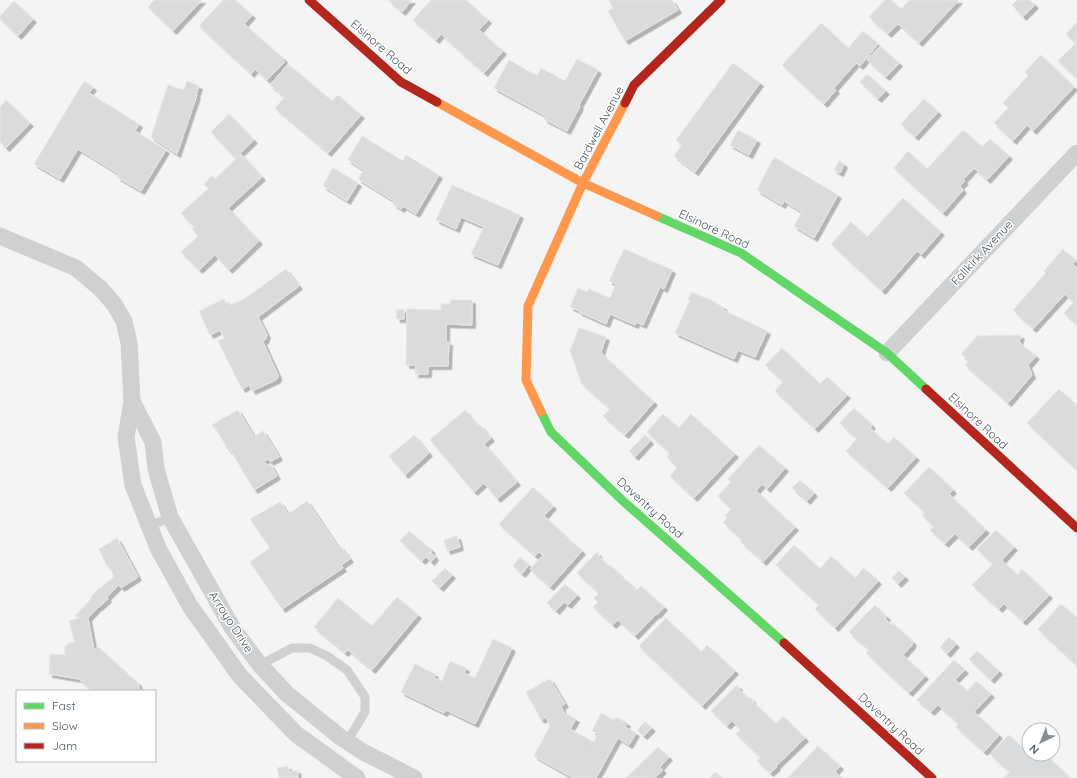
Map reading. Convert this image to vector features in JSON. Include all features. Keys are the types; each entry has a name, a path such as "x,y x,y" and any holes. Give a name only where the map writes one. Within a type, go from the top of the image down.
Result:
{"street":[{"name":"Elsinore Road","path":"309,0 401,82 583,183 741,253 887,353 1077,528"},
{"name":"Bardwell Avenue","path":"583,183 634,85 721,0"},
{"name":"Fallkirk Avenue","path":"887,353 1077,153"},
{"name":"Daventry Road","path":"583,183 528,306 526,380 551,432 622,500 768,628 932,778"},
{"name":"Arroyo Drive","path":"0,236 76,268 101,289 114,304 124,321 129,343 132,401 126,437 132,485 158,548 190,606 240,676 296,734 357,778"},
{"name":"Arroyo Drive","path":"132,401 153,442 156,469 170,517 233,629 260,665 287,694 312,715 347,742 363,752 414,778"}],"lane":[{"path":"149,527 170,517"},
{"path":"260,665 292,648 310,648 327,656 347,670 365,697 365,712 347,742"}],"building":[{"path":"154,0 202,0 173,31 148,7"},
{"path":"223,0 235,0 252,15 244,24 284,59 283,60 285,62 267,80 255,69 251,74 199,26"},
{"path":"388,0 412,0 402,12"},
{"path":"431,0 466,0 488,20 479,30 503,51 484,73 441,34 436,40 413,20"},
{"path":"609,0 672,0 678,10 625,41 608,11 613,8"},
{"path":"885,0 891,0 901,9 910,0 959,0 919,43 898,24 888,34 869,17"},
{"path":"1017,0 1030,0 1035,5 1023,17 1012,5"},
{"path":"14,1 33,19 18,36 0,19 0,16"},
{"path":"1077,22 1077,78 1058,61 1076,43 1066,34"},
{"path":"821,23 848,48 863,31 878,44 860,66 856,63 834,88 836,90 824,104 782,65"},
{"path":"880,46 899,63 886,77 867,60"},
{"path":"1041,55 1074,87 1033,131 1027,125 1013,141 994,123 1008,108 1003,103 1028,76 1025,72"},
{"path":"577,59 598,70 567,131 544,119 546,116 494,88 509,60 537,76 541,68 565,81"},
{"path":"733,63 760,83 695,172 674,156 682,145 676,140"},
{"path":"288,64 332,101 338,95 361,115 328,153 275,108 285,97 270,85"},
{"path":"867,74 886,91 878,99 860,82"},
{"path":"84,81 93,87 89,93 139,124 135,131 166,150 141,191 117,177 119,174 78,149 60,179 34,164"},
{"path":"187,81 199,86 177,154 151,137 168,85 184,90"},
{"path":"924,99 938,112 915,137 901,124"},
{"path":"6,100 30,123 6,148 0,142 0,107"},
{"path":"229,114 254,140 235,158 211,132"},
{"path":"738,130 757,140 749,155 730,145"},
{"path":"963,130 982,147 990,139 1009,156 987,180 974,168 963,180 965,181 960,186 963,190 943,213 894,168 908,151 927,169"},
{"path":"362,136 403,161 406,155 439,175 416,214 403,206 401,209 393,204 394,201 358,179 364,170 348,160"},
{"path":"241,154 262,177 228,208 259,241 229,270 215,255 199,270 181,252 198,236 192,229 194,227 181,213 208,189 204,184 212,176 215,179"},
{"path":"774,157 838,195 814,238 794,226 802,212 784,201 782,205 757,190"},
{"path":"839,161 844,164 840,173 834,170"},
{"path":"333,168 358,183 347,201 323,186"},
{"path":"452,185 520,215 498,265 471,254 484,227 461,217 456,229 436,220"},
{"path":"903,198 941,232 921,255 917,251 882,291 831,244 851,222 867,237"},
{"path":"624,249 672,270 664,289 660,287 643,325 636,322 635,325 610,314 606,324 570,307 578,288 587,292 589,289 610,298 616,284 609,281"},
{"path":"1063,249 1076,261 1073,264 1077,268 1077,324 1064,313 1074,302 1065,294 1033,329 1013,310 1046,273 1044,271"},
{"path":"286,269 299,286 258,317 267,335 263,342 278,378 252,391 249,385 242,389 218,341 224,338 220,330 210,335 199,311 224,299 226,303 229,302 230,305 244,299"},
{"path":"692,292 717,303 724,307 723,310 767,331 755,357 738,350 734,359 675,333 690,300 688,299"},
{"path":"451,300 472,300 472,325 446,324 446,342 449,342 448,366 428,366 428,374 415,374 416,365 406,365 407,309 441,310 441,304 450,304"},
{"path":"404,309 404,319 397,319 396,310"},
{"path":"579,328 606,337 601,352 603,355 654,402 625,435 603,416 610,409 580,382 582,381 570,351"},
{"path":"1021,335 1019,342 1036,356 1028,365 1032,375 1008,403 965,365 969,360 961,354 977,336"},
{"path":"782,348 820,384 827,377 847,395 815,429 775,391 783,382 765,365"},
{"path":"1059,389 1077,406 1077,470 1027,423"},
{"path":"854,408 872,425 870,428 888,444 894,437 916,457 888,488 846,451 857,439 840,423"},
{"path":"238,410 254,437 263,431 279,457 270,462 269,459 264,461 267,465 270,464 277,476 254,490 230,449 228,450 215,427 214,428 212,425"},
{"path":"465,410 478,426 480,425 491,438 484,444 517,482 497,499 484,483 474,492 430,440"},
{"path":"663,414 679,428 691,414 735,454 694,498 670,476 677,468 667,457 670,453 647,432"},
{"path":"414,435 429,453 405,475 389,456"},
{"path":"645,435 650,441 635,457 629,451"},
{"path":"759,445 785,468 767,489 762,484 756,491 795,527 763,562 741,542 742,540 723,522 727,518 725,516 731,509 718,496 731,482 728,479"},
{"path":"929,467 953,490 949,494 986,530 969,547 955,534 945,544 930,530 934,527 922,515 925,512 904,493"},
{"path":"800,480 814,493 807,501 792,488"},
{"path":"533,487 553,506 544,516 582,551 550,587 530,569 543,555 539,552 535,556 499,524"},
{"path":"307,501 338,547 340,546 350,559 341,565 343,568 282,609 250,562 270,548 250,519 280,502 288,514"},
{"path":"996,530 1014,547 1002,560 1017,575 1022,569 1049,595 1023,622 1004,604 999,609 972,585 993,564 977,549"},
{"path":"409,531 432,550 422,561 400,541"},
{"path":"457,536 460,547 447,551 444,540"},
{"path":"117,538 138,577 121,588 119,585 107,597 108,599 88,618 94,650 98,647 138,683 140,690 91,690 79,679 49,674 50,654 65,655 65,647 69,643 75,643 69,621 80,618 75,616 99,588 100,589 114,576 109,566 107,566 99,549"},
{"path":"794,545 820,569 831,556 855,578 864,568 878,581 835,628 815,609 819,605 776,565"},
{"path":"431,552 435,557 431,562 426,557"},
{"path":"597,552 599,555 598,556 637,590 641,586 664,607 635,636 618,620 613,625 593,607 598,602 594,598 599,593 577,573"},
{"path":"520,557 529,565 522,574 513,566"},
{"path":"445,568 452,575 440,588 432,581"},
{"path":"899,571 905,577 898,584 892,578"},
{"path":"565,584 577,595 568,605 564,602 556,611 547,603"},
{"path":"397,597 418,615 372,670 348,650 345,653 314,627 338,598 372,626"},
{"path":"1061,604 1077,618 1077,666 1038,629"},
{"path":"875,605 887,617 885,619 892,625 893,623 913,642 903,655 925,676 909,693 866,653 869,650 849,632"},
{"path":"666,618 701,652 707,645 735,671 702,706 639,646"},
{"path":"949,637 956,644 947,654 940,647"},
{"path":"493,639 512,648 475,724 446,710 444,713 401,692 415,664 435,674 434,678 442,681 450,661 466,668 464,673 475,678"},
{"path":"977,651 999,671 991,680 969,659"},
{"path":"954,660 965,670 955,680 967,691 976,681 991,694 974,712 999,735 984,752 956,727 959,724 938,705 931,712 917,700"},
{"path":"550,679 565,704 561,706 564,713 576,719 570,729 592,741 590,745 592,746 598,734 592,731 601,713 614,720 616,717 627,723 625,727 636,733 629,745 618,738 596,778 573,778 534,756 550,726 546,717 541,720 526,692"},
{"path":"737,685 749,699 751,698 753,700 752,701 776,724 783,716 805,738 770,773 757,761 760,757 736,734 741,729 732,721 727,726 711,711"},
{"path":"645,722 652,728 644,736 637,730"},
{"path":"1009,735 1021,747 1021,762 1053,762 1070,778 1004,778 1010,772 990,754"},
{"path":"818,746 840,766 835,772 842,778 788,778"},
{"path":"658,747 669,757 660,767 663,770 655,778 626,778"},
{"path":"288,766 289,772 297,770 298,778 279,778 277,768"},
{"path":"715,772 722,778 710,778"}],"traffic: fast":[{"path":"657,216 741,253 887,353 926,389"},
{"path":"541,412 551,432 622,500 784,643"}],"traffic: slow":[{"path":"437,102 583,183 657,216"},
{"path":"541,412 526,380 528,306 583,183 625,103"}],"traffic: jam":[{"path":"309,0 401,82 437,102"},
{"path":"625,103 634,85 721,0"},
{"path":"926,389 1077,528"},
{"path":"784,643 932,778"}]}
